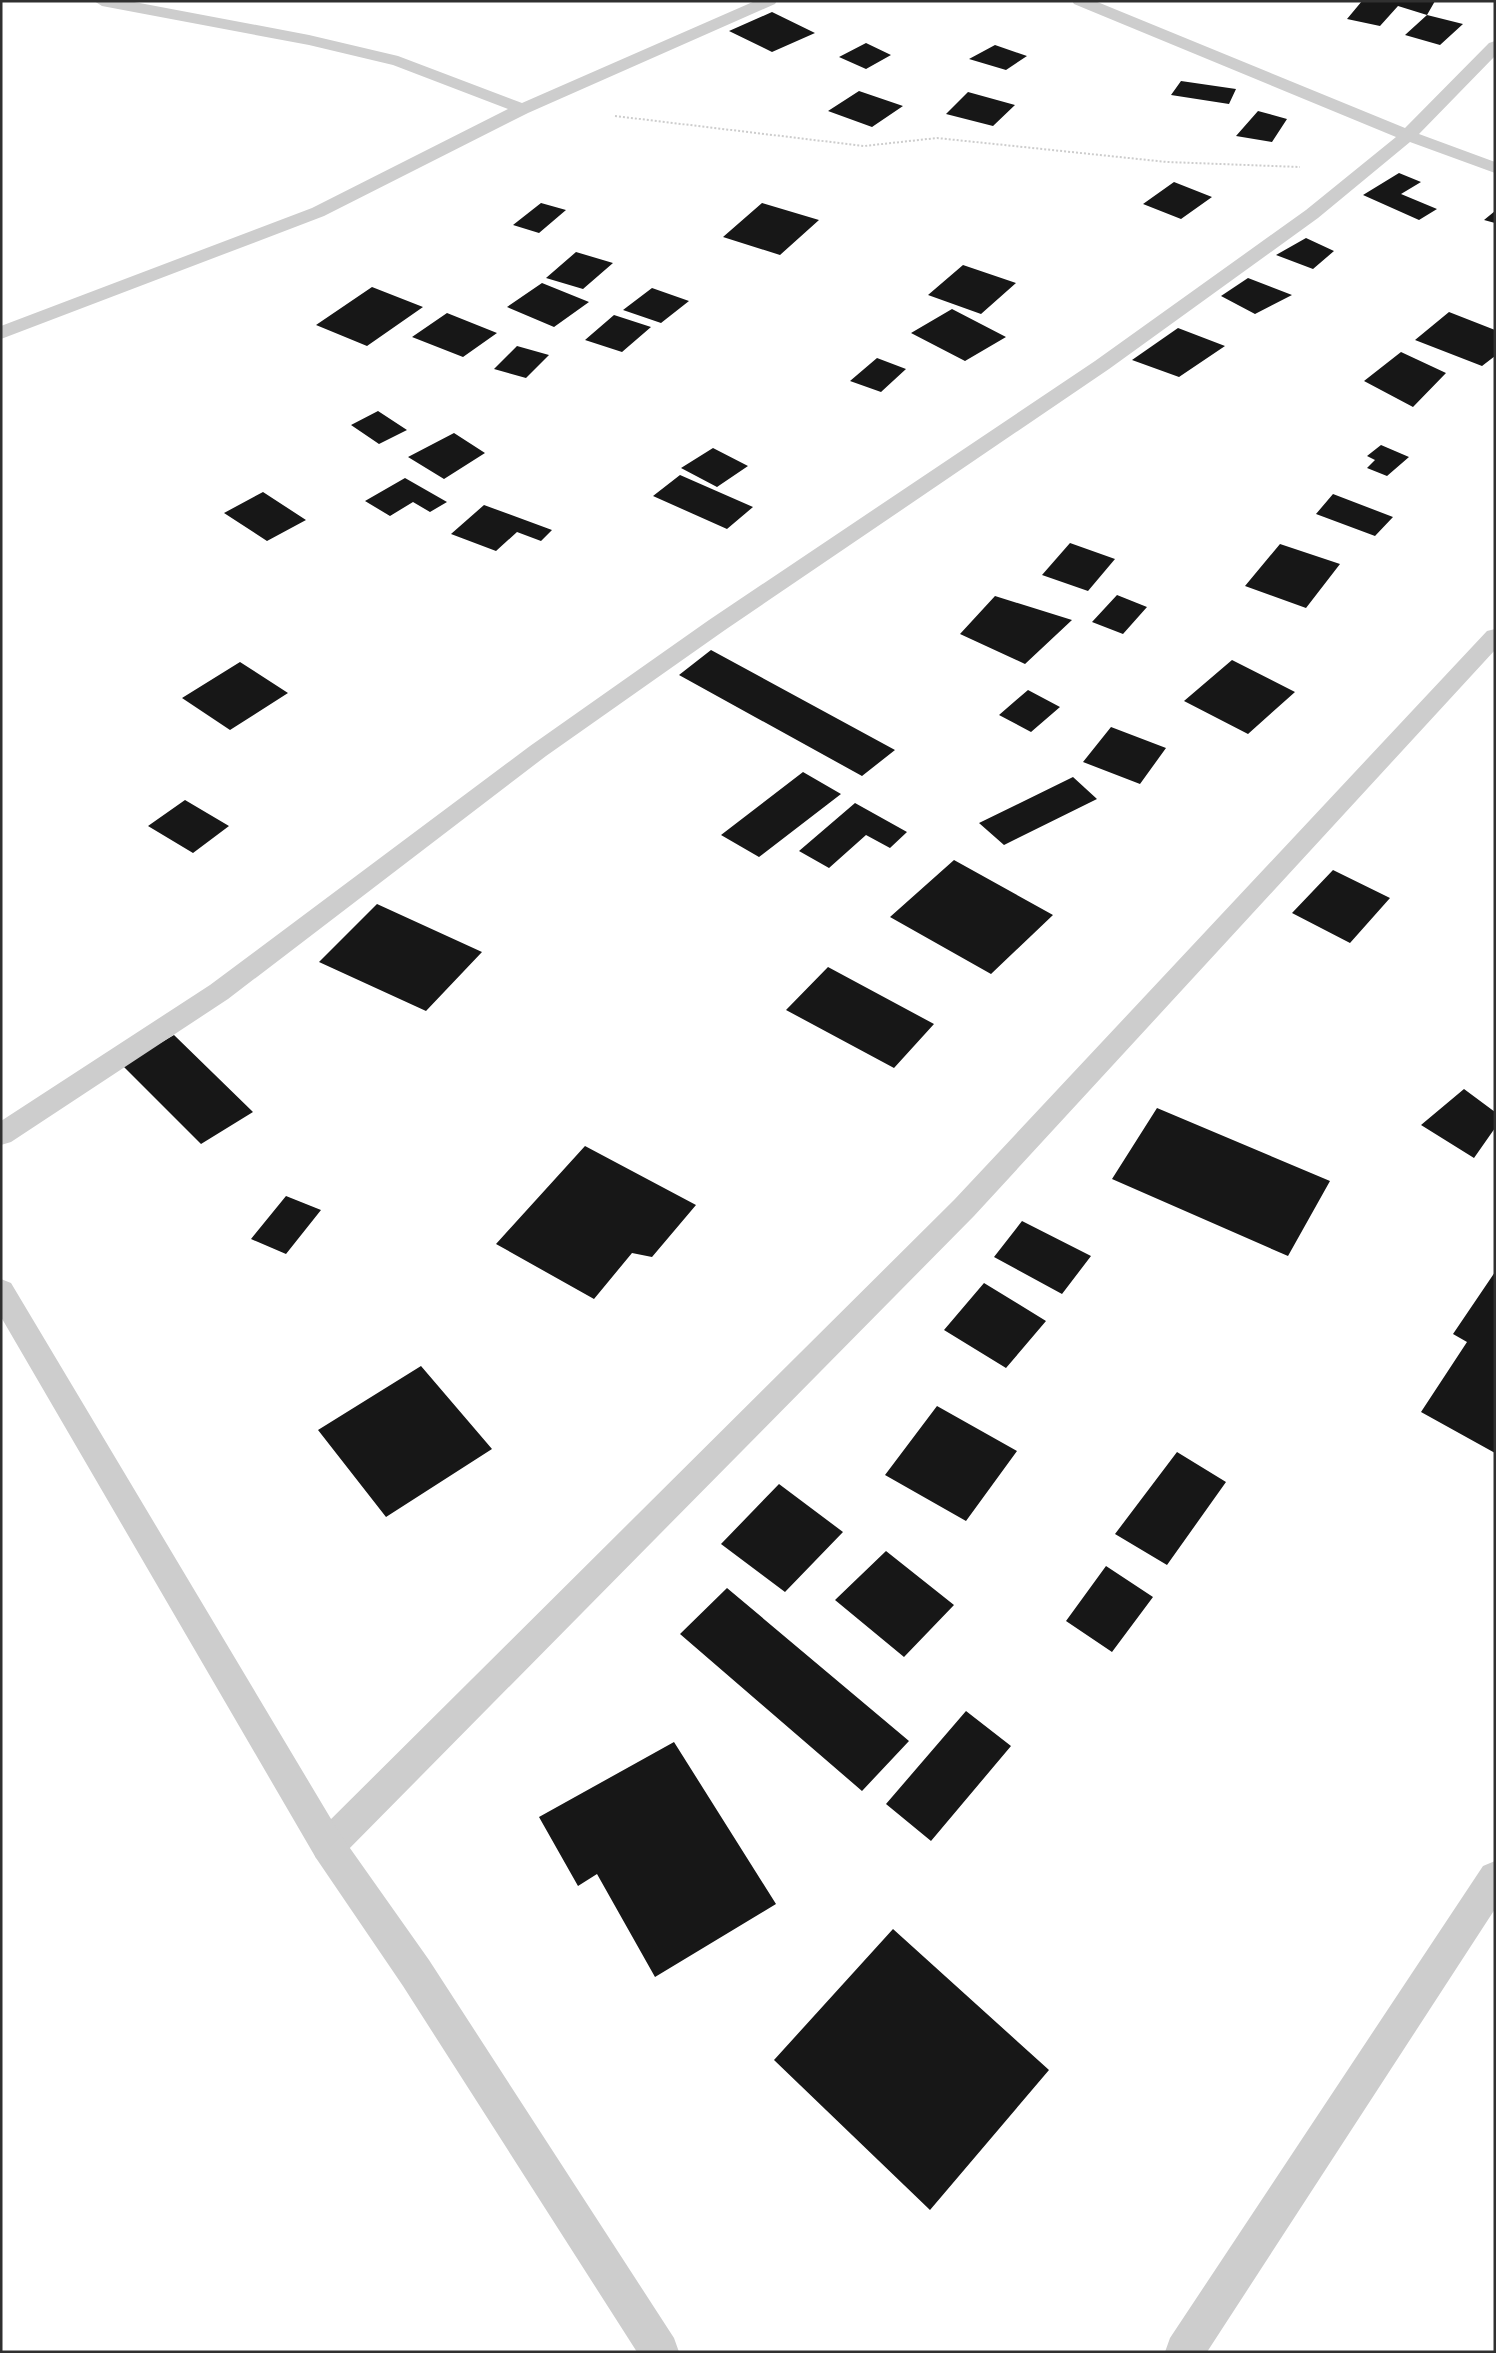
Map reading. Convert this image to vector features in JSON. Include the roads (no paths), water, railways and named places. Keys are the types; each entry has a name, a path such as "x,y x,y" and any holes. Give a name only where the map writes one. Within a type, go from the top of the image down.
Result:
{"street":[{"path":"102,1 308,40 398,61 522,109"},
{"path":"1,333 318,212 522,109 769,1"},
{"path":"1080,1 1272,78 1406,137 1495,168"},
{"path":"1,1135 219,992 538,751 717,625 1102,365 1312,214 1406,137 1495,46"},
{"path":"328,1846 964,1208 1495,636"},
{"path":"1,1291 328,1846 416,1973 660,2352"},
{"path":"1184,2352 1495,1878"}]}
